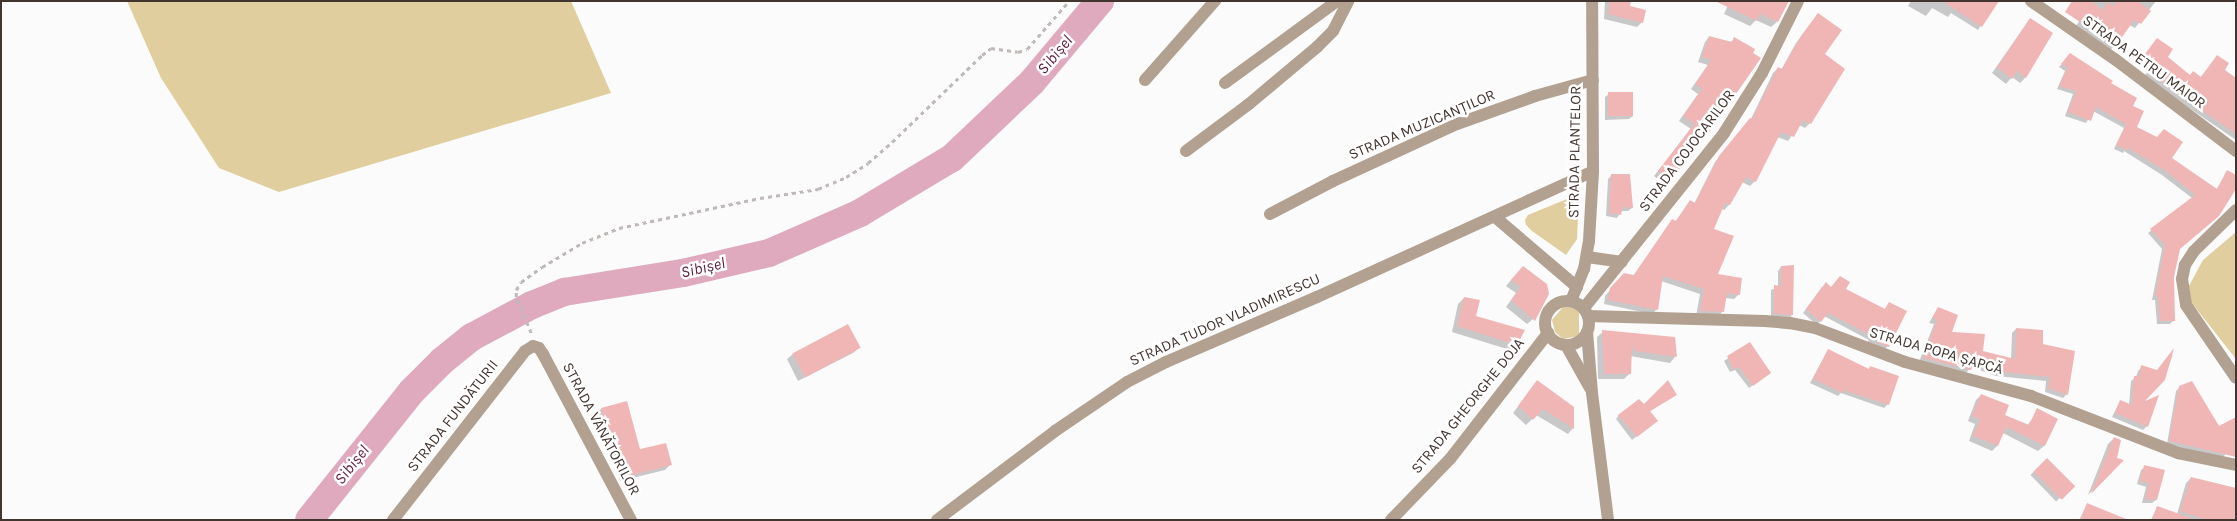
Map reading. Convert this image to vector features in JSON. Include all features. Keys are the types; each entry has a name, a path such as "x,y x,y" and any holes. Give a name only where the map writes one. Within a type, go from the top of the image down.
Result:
{"street":[{"path":"1145,80 1215,1"},
{"path":"1225,84 1337,1"},
{"path":"1186,150 1249,104 1317,47 1333,31 1348,1"},
{"name":"STRADA PLANTELOR","path":"1571,301 1587,257 1592,171 1592,1"},
{"name":"STRADA COJOCARILOR","path":"1586,312 1622,262 1728,126 1762,73 1798,1"},
{"name":"STRADA PETRU MAIOR","path":"2031,1 2116,60 2236,151"},
{"name":"STRADA MUZICANȚILOR","path":"1270,214 1333,180 1440,132 1535,96 1593,80"},
{"name":"STRADA TUDOR VLADIMIRESCU","path":"937,520 1055,431 1127,382 1166,362 1495,217 1592,171"},
{"path":"2236,210 2194,251 2184,265 2182,279 2183,292 2190,312 2236,378"},
{"path":"1495,217 1577,287"},
{"path":"1587,257 1622,262"},
{"path":"1588,332 1579,342 1566,345 1552,339 1548,333 1545,320 1551,307 1557,303 1571,301 1586,312 1588,332 1592,392 1608,520"},
{"name":"STRADA POPA ȘAPCĂ","path":"1586,312 1765,321 1815,328 1905,362 2031,396 2178,453 2235,465"},
{"name":"STRADA GHEORGHE DOJA","path":"1391,520 1450,460 1548,333"},
{"path":"1566,345 1592,392"},
{"name":"STRADA FUNDĂTURII","path":"393,520 525,351 533,346 539,348 543,354"},
{"name":"STRADA VÂNĂTORILOR","path":"543,354 631,520"}],"path":[{"path":"532,336 516,298 516,290 521,282 582,242 619,228 751,200 818,189 846,177 868,163 892,142 991,48 1018,52 1027,49 1069,1"}],"shaded area":[{"path":"127,1 571,1 611,93 279,192 219,168 161,78"},
{"path":"1579,194 1577,239 1566,255 1532,231 1526,225 1525,220 1528,215"},
{"path":"2236,232 2236,359 2191,302 2189,286 2203,260"},
{"path":"1570,306 1579,310 1579,336 1563,339 1555,332 1552,320 1563,307"}],"building":[{"path":"1610,1 1631,1 1630,6 1646,10 1643,23 1608,14"},
{"path":"1715,1 1789,1 1778,22 1760,14 1757,21"},
{"path":"1942,1 1999,1 1982,27"},
{"path":"2072,1 2091,1 2102,10 2108,2 2113,6 2117,1 2138,1 2151,11 2141,24 2134,20 2116,46 2065,12"},
{"path":"1818,13 1842,30 1825,54 1845,69 1811,124 1803,120 1794,137 1781,132 1756,182 1746,177 1730,205 1725,203 1714,229 1734,236 1718,274 1742,278 1740,295 1727,293 1724,312 1700,311 1704,289 1663,276 1658,310 1608,300 1610,288 1624,273 1634,275 1672,219 1676,221 1690,200 1695,203 1719,156 1750,118 1752,119 1778,67 1782,69 1801,36"},
{"path":"2030,18 2053,33 2026,78 2017,71 2012,79 1997,67"},
{"path":"1709,36 1732,42 1734,37 1755,49 1753,53 1761,58 1708,134 1670,181 1658,171 1694,124 1683,116 1702,89 1695,84 1711,60 1702,57"},
{"path":"2157,38 2173,49 2168,57 2190,75 2193,71 2201,77 2217,55 2229,63 2225,70 2236,78 2236,134 2147,72 2155,61 2145,54"},
{"path":"2070,53 2113,81 2111,83 2137,98 2133,106 2144,111 2137,127 2157,137 2164,129 2183,142 2172,158 2217,189 2227,170 2236,175 2236,189 2219,216 2180,249 2174,277 2175,321 2160,321 2158,297 2155,296 2165,245 2150,229 2195,195 2166,171 2128,148 2127,150 2116,145 2126,124 2096,107 2091,121 2068,112 2076,91 2059,86 2068,67 2061,64"},
{"path":"1608,92 1633,92 1633,116 1608,116"},
{"path":"1611,174 1630,174 1633,208 1623,207 1621,215 1609,213"},
{"path":"1794,265 1793,315 1774,314 1774,285 1781,286 1781,266"},
{"path":"1523,266 1547,284 1549,294 1535,321 1511,300 1521,287 1511,280"},
{"path":"1840,276 1850,282 1846,289 1885,309 1889,302 1907,311 1889,347 1878,343 1879,341 1871,338 1872,336 1828,313 1821,322 1806,309 1826,282 1831,287"},
{"path":"1464,297 1480,300 1476,316 1525,330 1517,345 1457,326"},
{"path":"1938,307 1958,315 1952,332 1985,334 1983,351 2015,359 2016,328 2043,330 2043,344 2075,351 2068,395 2048,388 2050,377 2001,372 1974,363 1971,370 1923,358 1937,320 1932,318"},
{"path":"848,324 861,348 805,377 792,354"},
{"path":"1602,330 1675,337 1677,357 1635,351 1632,346 1631,374 1604,374"},
{"path":"1750,342 1771,373 1753,386 1739,367 1734,370 1727,356"},
{"path":"2174,348 2165,380 2145,401 2159,395 2148,427 2115,413 2120,400 2132,405 2134,376 2139,376 2141,365 2157,370"},
{"path":"1828,349 1869,369 1870,366 1899,376 1889,405 1844,390 1843,393 1813,379"},
{"path":"1537,380 1574,407 1574,429 1543,409 1533,420 1518,406"},
{"path":"1668,380 1677,395 1650,411 1658,421 1637,437 1618,415 1639,399 1644,404"},
{"path":"2192,381 2219,426 2236,417 2236,457 2169,441 2179,386"},
{"path":"1981,394 2009,405 2005,415 2029,425 2037,408 2058,419 2045,446 2006,427 1998,446 1973,436 1980,419 1972,416"},
{"path":"627,401 640,449 666,443 672,465 624,477 615,441 610,442 601,408"},
{"path":"2114,437 2121,440 2117,458 2124,460 2091,494"},
{"path":"2047,458 2075,486 2062,500 2034,471"},
{"path":"2144,465 2165,470 2157,500 2145,499 2149,483 2140,481"},
{"path":"2191,477 2236,488 2236,520 2206,520 2180,511"},
{"path":"2087,503 2126,519 2126,520 2080,520"},
{"path":"2157,506 2191,518 2191,520 2152,520"}],"waterway":[{"name":"Sibișel","path":"309,520 412,391 442,361 472,337 532,305 564,292 683,273 769,253 860,213 952,158 1032,82 1100,1"}]}
